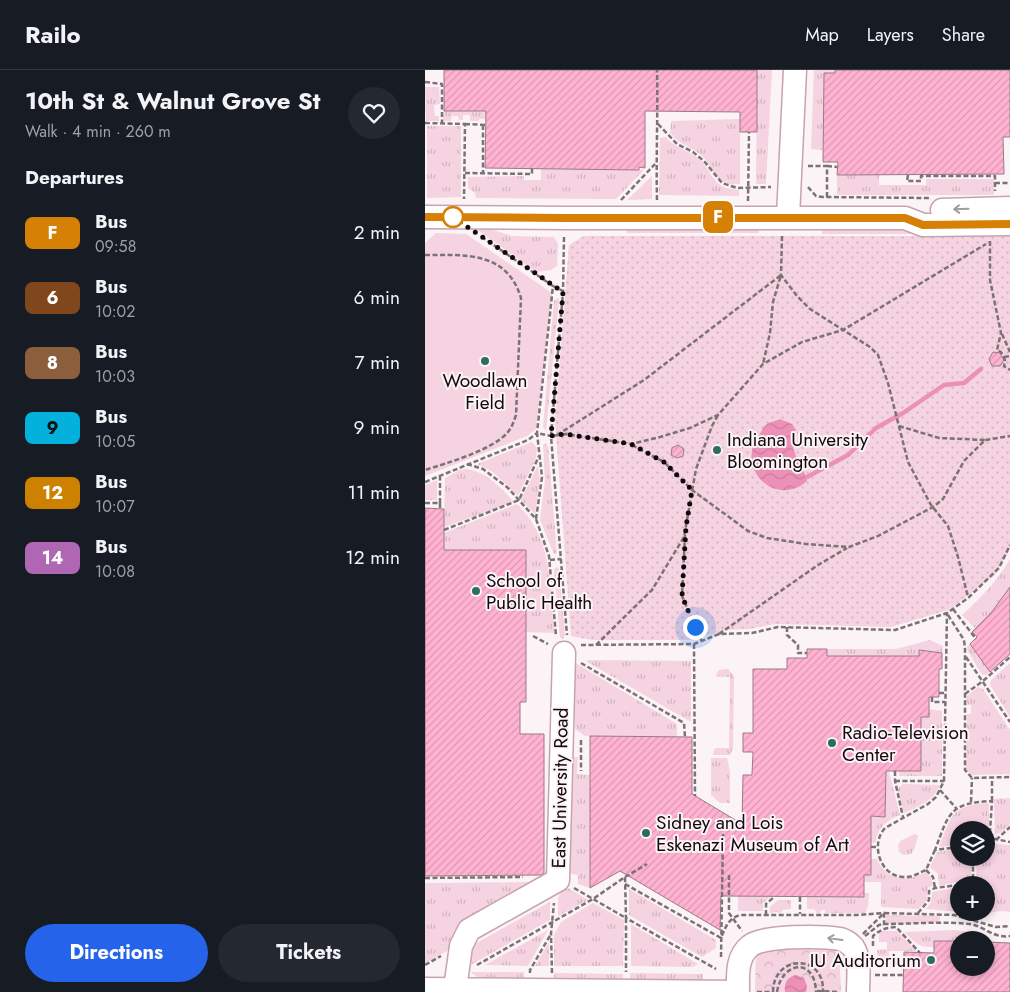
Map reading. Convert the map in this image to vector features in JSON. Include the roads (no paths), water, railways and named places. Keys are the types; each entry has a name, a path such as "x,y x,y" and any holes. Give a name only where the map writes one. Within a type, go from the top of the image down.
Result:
{"street":[{"path":"785,226 795,70"},
{"path":"425,216 565,218 785,226 905,218 921,210 1003,203"},
{"path":"905,218 923,225 1000,229"},
{"name":"East University Road","path":"455,989 461,946 469,930 558,880 563,644"},
{"path":"425,989 738,992 738,967 742,954 758,940 769,938 828,938 863,946 856,954 866,988"}],"water":[{"path":"780,419 792,424 796,430 792,444 807,481 795,488 783,490 772,488 762,481 755,472 752,461 753,448 763,428 769,423"},
{"path":"796,975 804,978 807,986 806,992 785,992 787,981 790,977"}],"waterway":[{"path":"807,477 848,455 876,428 903,413 944,385 964,383 981,369"}],"place":[{"name":"Woodlawn Field","path":"485,361"},
{"name":"Indiana University Bloomington","path":"717,450"},
{"name":"School of Public Health","path":"476,591"},
{"name":"Radio-Television Center","path":"832,743"},
{"name":"Sidney and Lois Eskenazi Museum of Art","path":"646,833"},
{"name":"IU Auditorium","path":"931,960"}]}
